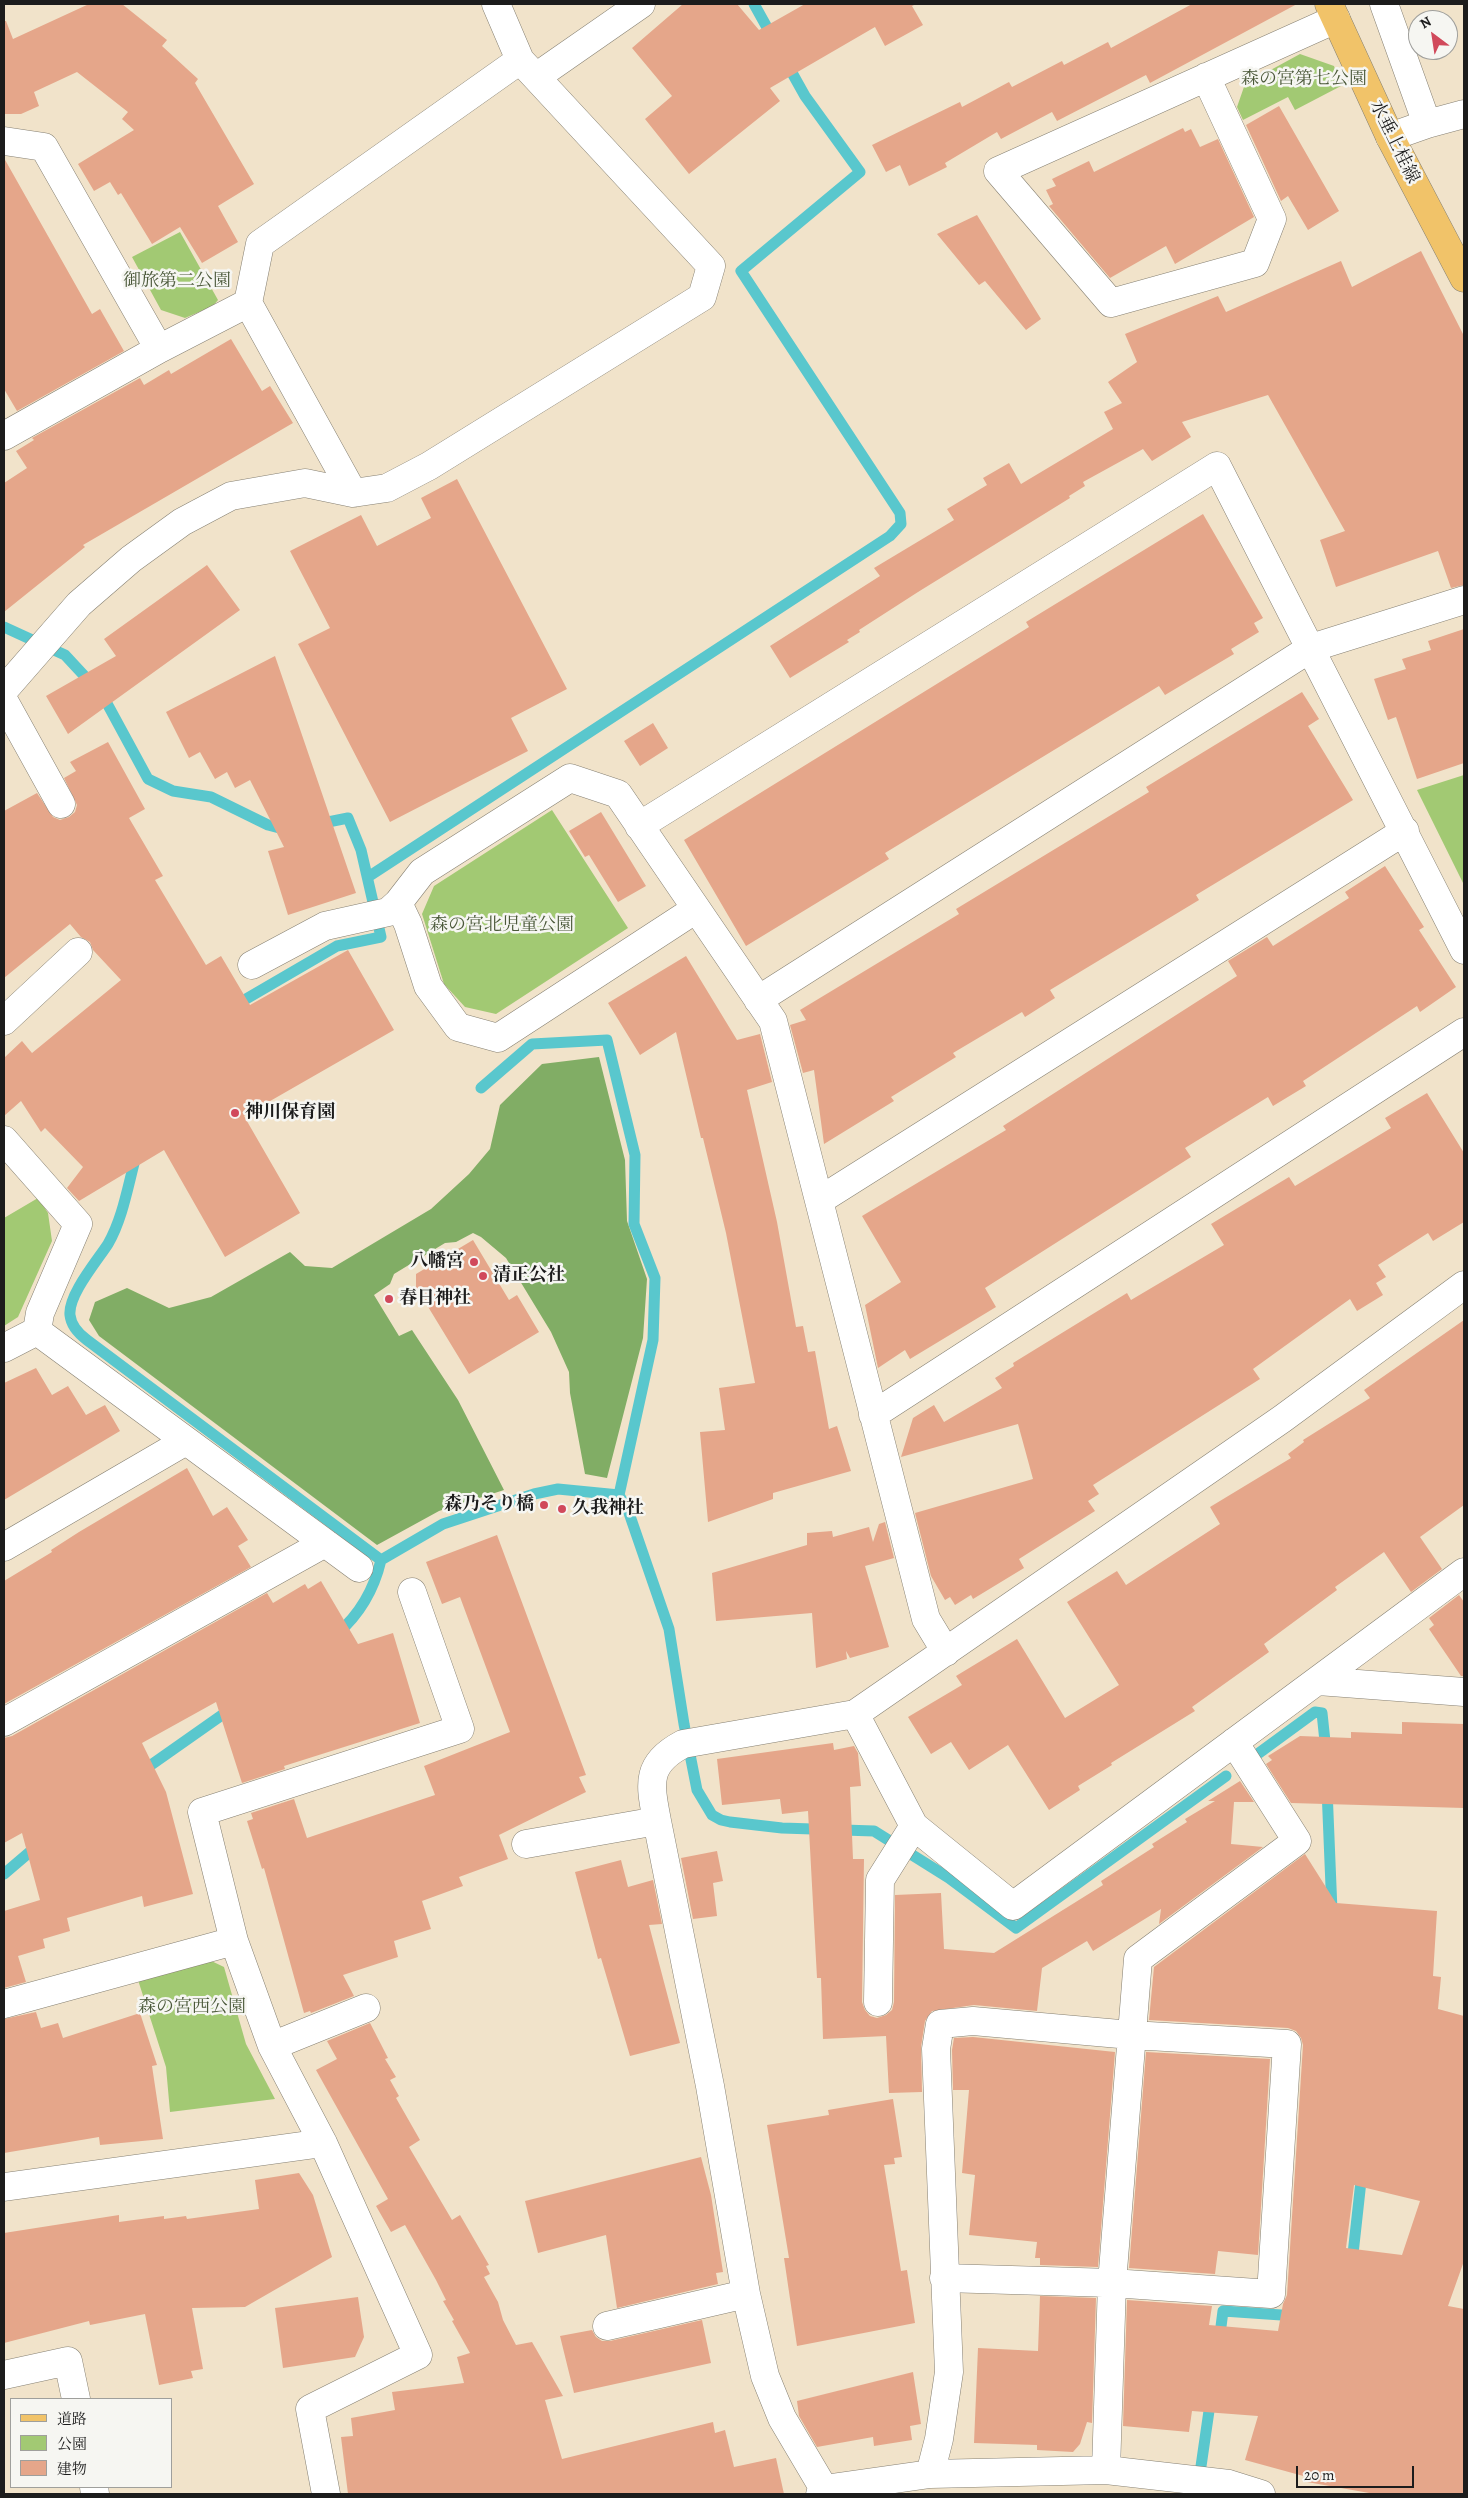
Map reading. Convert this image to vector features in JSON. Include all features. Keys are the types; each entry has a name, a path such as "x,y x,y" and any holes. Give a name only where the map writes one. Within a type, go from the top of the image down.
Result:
{"main road":[{"name":"水垂上桂線","path":"1332,11 1390,137 1464,278"}],"street":[{"path":"4,690 79,604 131,559 182,522 231,496 305,483 353,493 387,488 429,466 702,297 711,266 528,68 496,4"},
{"path":"353,493 248,303 260,244 528,68 641,4"},
{"path":"1384,4 1427,124"},
{"path":"1206,78 1272,219 1255,263 1111,303 998,171 1206,78 1332,11"},
{"path":"1390,137 1464,114"},
{"path":"4,141 44,147 159,349"},
{"path":"4,436 159,349 248,303"},
{"path":"639,826 1217,466 1405,831 1464,950"},
{"path":"758,1000 1311,648 1464,600"},
{"path":"4,701 61,804"},
{"path":"252,965 325,926 357,920 393,908 422,872 570,778 618,794 773,1021 926,1619 946,1652"},
{"path":"820,1200 1405,831"},
{"path":"393,908 408,924 428,986 458,1027 498,1038 696,909"},
{"path":"4,1021 78,952"},
{"path":"873,1415 1464,1032"},
{"path":"4,1140 78,1224 40,1313 37,1331"},
{"path":"1261,2494 1229,2484 1106,2470 930,2474 822,2492 782,2418 765,2376 746,2294 710,2086 657,1821 651,1782 657,1764 664,1757 688,1744 855,1714 1282,1419 1464,1285"},
{"path":"4,1348 37,1331"},
{"path":"37,1331 359,1568"},
{"path":"4,1547 186,1441"},
{"path":"4,1722 324,1543"},
{"path":"855,1714 905,1840 1013,1906 1318,1682 1464,1572"},
{"path":"326,2494 310,2409 418,2355 323,2143 272,2046 234,1941 202,1812 460,1729 412,1592"},
{"path":"1318,1682 1464,1692"},
{"path":"1106,2470 1112,2282 1138,1959 1297,1841 1234,1742"},
{"path":"526,1844 657,1821"},
{"path":"878,2002 880,1880 905,1840"},
{"path":"4,2004 234,1941"},
{"path":"272,2046 366,2008"},
{"path":"930,2474 939,2439 949,2372 944,2278 936,2049 940,2024 972,2021 1131,2035 1287,2044 1271,2294 1112,2282 944,2278"},
{"path":"4,2187 323,2143"},
{"path":"607,2326 746,2294"},
{"path":"4,2375 68,2361 76,2398"}],"green space":[{"name":"森の宮第七公園","path":"1300,54 1334,66 1341,86 1295,110 1288,97 1243,120 1237,107 1245,84"},
{"name":"御旅第二公園","path":"180,232 218,300 213,306 185,318 161,310 132,257"},
{"path":"1464,775 1464,885 1417,790"},
{"name":"森の宮北児童公園","path":"552,810 628,928 496,1014 465,1007 444,984 422,914 434,886"},
{"path":"599,1057 625,1160 627,1221 647,1279 643,1338 607,1478 585,1474 570,1393 569,1372 551,1332 506,1258 481,1237 473,1233 456,1242 445,1243 394,1274 390,1284 374,1295 399,1336 412,1330 458,1400 504,1490 439,1511 377,1545 99,1336 89,1320 95,1302 127,1288 169,1308 211,1297 290,1252 305,1266 332,1268 431,1209 469,1174 490,1149 500,1105 542,1064"},
{"path":"38,1198 48,1213 52,1241 18,1317 4,1326 4,1218"},
{"name":"森の宮西公園","path":"205,1958 224,1967 246,2044 275,2099 170,2112 166,2067 138,1980"}],"building":[{"path":"89,4 122,4 167,40 162,46 198,79 195,83 254,184 218,206 238,242 202,263 180,227 152,244 121,193 118,195 110,182 94,191 78,164 134,130 122,119 128,112 77,72 34,92 39,106 21,114 4,114 4,21 6,21 13,39"},
{"path":"683,4 737,4 759,30 805,4 916,4 912,6 923,25 885,46 875,27 770,88 780,101 689,174 645,119 672,96 632,48"},
{"path":"1192,4 1297,4 1150,83 1146,75 1057,121 1052,112 1001,139 997,132 945,163 947,167 909,186 900,165 886,172 872,145 960,102 962,107 1009,82 1012,87 1062,61 1064,65 1108,42 1111,48"},
{"path":"1279,106 1339,211 1308,230 1288,196 1281,201 1246,125"},
{"path":"1183,128 1185,132 1191,129 1200,147 1218,139 1254,217 1175,264 1166,246 1110,278 1049,206 1053,204 1046,190 1056,186 1052,179 1089,161 1094,172"},
{"path":"4,158 92,314 100,309 124,351 17,411 4,389"},
{"path":"977,215 1041,319 1026,330 985,281 979,285 937,234"},
{"path":"1421,251 1464,336 1464,585 1451,588 1438,551 1336,587 1320,540 1345,531 1268,395 1182,422 1191,437 1152,461 1143,449 1083,482 1085,486 1069,496 1070,498 918,592 859,630 860,632 847,640 849,642 790,678 770,646 880,576 874,568 954,520 947,509 987,485 983,478 1009,463 1021,484 1113,429 1104,412 1122,403 1108,382 1137,362 1125,334 1218,296 1226,312 1341,261 1352,287"},
{"path":"231,339 262,391 270,386 293,423 83,545 85,547 4,612 4,483 27,468 16,451 34,440 32,438 140,378 144,385 169,370 171,374"},
{"path":"457,479 567,689 511,718 528,751 390,822 298,644 330,628 290,551 361,515 377,546 431,518 421,498"},
{"path":"1203,514 1263,618 1254,623 1259,632 1231,649 1234,654 1165,695 1159,686 885,853 889,859 746,946 684,840 1029,627 1026,622"},
{"path":"207,565 240,610 68,734 46,696 116,656 104,639"},
{"path":"1464,629 1464,763 1417,779 1396,717 1388,720 1374,679 1406,669 1402,659 1431,650 1428,641"},
{"path":"275,656 356,893 288,915 268,851 284,847 250,780 235,788 227,772 215,779 200,752 189,758 166,712"},
{"path":"1302,692 1319,719 1308,726 1353,800 1196,895 1199,900 1050,990 1055,998 1025,1017 1022,1012 953,1053 956,1057 891,1097 894,1101 824,1144 814,1070 803,1073 790,1025 806,1020 800,1010 959,914 956,909 1149,792 1146,787"},
{"path":"653,723 668,748 640,766 624,741"},
{"path":"108,742 145,809 129,818 163,876 155,880 206,965 221,956 250,1005 348,950 394,1030 244,1116 300,1213 225,1257 164,1150 79,1201 67,1188 83,1167 45,1128 41,1132 21,1101 4,1116 4,1058 22,1041 32,1053 121,980 93,950 90,942 81,937 70,924 4,978 4,811 37,793 53,817 60,820 69,817 75,812 77,805 64,778 76,771 70,762"},
{"path":"601,812 646,886 618,902 589,855 585,857 569,831"},
{"path":"1385,866 1424,927 1419,930 1456,987 1420,1012 1417,1006 1303,1081 1306,1086 1273,1106 1268,1097 1185,1148 1191,1157 985,1288 996,1307 910,1359 905,1350 878,1368 865,1305 901,1282 862,1216 1006,1130 1003,1126 1237,976 1228,961 1267,937 1273,946 1349,898 1345,892"},
{"path":"686,956 737,1040 760,1034 772,1082 747,1090 777,1222 796,1327 803,1326 808,1352 815,1351 829,1429 837,1426 851,1471 773,1493 773,1499 708,1522 700,1432 725,1430 719,1388 755,1383 726,1233 676,1032 640,1055 608,1003"},
{"path":"1427,1093 1464,1153 1464,1222 1433,1241 1428,1233 1378,1265 1386,1277 1376,1283 1383,1295 1357,1311 1350,1299 1253,1369 1260,1379 1093,1485 1099,1494 1088,1501 1095,1511 1019,1559 1024,1568 973,1599 971,1595 955,1605 950,1597 945,1600 931,1576 915,1513 1033,1479 1018,1424 901,1457 913,1418 934,1405 944,1422 1002,1388 995,1378 1014,1366 1013,1363 1127,1293 1131,1300 1224,1245 1211,1224 1289,1177 1295,1186 1391,1128 1385,1118"},
{"path":"473,1240 509,1300 517,1295 539,1332 469,1374 416,1287 416,1274"},
{"path":"1464,1320 1464,1505 1420,1537 1442,1569 1411,1592 1384,1552 1335,1587 1337,1590 1264,1644 1269,1652 1192,1707 1195,1711 1111,1763 1112,1765 1078,1786 1080,1790 1049,1810 1008,1745 969,1770 951,1742 931,1754 908,1717 962,1685 956,1676 1017,1639 1065,1718 1119,1685 1067,1602 1117,1571 1126,1585 1220,1524 1210,1507 1291,1458 1288,1454 1304,1442 1303,1440 1370,1398 1364,1390"},
{"path":"36,1368 52,1395 68,1386 86,1415 105,1405 120,1431 4,1500 4,1383"},
{"path":"187,1468 213,1516 227,1507 248,1540 238,1546 251,1567 4,1704 4,1581 52,1552 51,1550 79,1532"},
{"path":"885,1522 894,1558 865,1566 889,1647 850,1658 846,1651 847,1659 816,1668 812,1613 716,1621 712,1573 807,1545 807,1533 832,1531 833,1537 869,1527 873,1542 879,1524"},
{"path":"497,1535 586,1775 579,1777 586,1792 499,1835 508,1859 459,1877 463,1886 422,1901 431,1929 394,1941 398,1957 343,1975 354,1996 311,2013 310,2011 304,2013 264,1868 262,1869 247,1821 253,1819 251,1813 294,1799 307,1838 435,1795 424,1766 510,1732 460,1597 442,1604 426,1562"},
{"path":"321,1581 358,1644 393,1633 420,1723 284,1766 285,1769 242,1783 216,1702 142,1743 166,1792 193,1894 144,1907 142,1896 67,1918 70,1931 43,1939 45,1948 18,1956 26,1982 4,1988 4,1911 40,1900 22,1833 4,1843 4,1738 12,1736 267,1593 273,1603 305,1584 308,1589"},
{"path":"1459,1595 1464,1602 1464,1676 1461,1676 1429,1629 1434,1625 1429,1618"},
{"path":"1402,1722 1464,1724 1464,1808 1291,1803 1266,1764 1272,1760 1268,1756 1300,1736 1351,1738 1351,1732 1402,1734"},
{"path":"833,1743 834,1750 854,1746 858,1753 861,1786 850,1787 853,1859 864,1859 862,2002 870,2016 877,2018 886,2015 892,2010 894,2002 895,1895 941,1893 944,1949 994,1953 1103,1885 1101,1881 1154,1847 1152,1844 1187,1822 1185,1819 1215,1801 1208,1801 1240,1781 1254,1802 1234,1802 1231,1844 1263,1847 1159,1924 1161,1909 1093,1951 1087,1941 1042,1968 1037,2011 974,2005 932,2011 925,2021 921,2047 922,2092 889,2093 886,2036 823,2039 821,1978 817,1978 808,1811 782,1814 780,1799 722,1805 717,1759"},
{"path":"717,1851 723,1881 713,1883 717,1916 693,1919 681,1858"},
{"path":"1305,1854 1336,1903 1437,1911 1433,1976 1441,1977 1438,2009 1464,2016 1464,2261 1448,2306 1464,2309 1464,2494 1375,2494 1307,2482 1307,2477 1245,2460 1258,2416 1192,2411 1189,2432 1123,2426 1127,2300 1212,2306 1209,2325 1278,2331 1283,2304 1287,2295 1303,2045 1301,2038 1296,2031 1288,2028 1149,2020 1154,1967","holes":["1354,2185 1420,2201 1402,2255 1346,2248"]},
{"path":"621,1860 628,1887 653,1880 662,1924 649,1925 680,2043 630,2056 601,1958 598,1959 575,1872"},
{"path":"36,2012 41,2028 58,2023 63,2038 140,2013 157,2065 152,2066 163,2139 100,2145 99,2137 4,2153 4,2019"},
{"path":"370,2023 388,2058 385,2059 396,2077 390,2080 399,2096 396,2098 420,2140 409,2147 452,2220 460,2215 489,2265 486,2266 490,2274 484,2277 498,2302 503,2320 516,2345 532,2342 563,2396 545,2400 562,2459 713,2422 715,2433 725,2430 734,2467 776,2458 784,2494 348,2494 341,2437 353,2436 351,2418 395,2410 392,2392 464,2383 457,2357 470,2353 452,2321 454,2320 443,2301 446,2300 436,2280 405,2225 391,2232 376,2206 388,2199 316,2070 337,2059 327,2041"},
{"path":"973,2037 1115,2052 1098,2267 1040,2265 1040,2258 1035,2258 1037,2242 969,2235 975,2175 962,2173 969,2090 953,2090 952,2050 954,2038"},
{"path":"1146,2052 1270,2059 1258,2255 1218,2251 1215,2274 1129,2268"},
{"path":"893,2099 902,2157 894,2158 895,2164 884,2165 901,2271 907,2270 915,2323 797,2346 784,2258 789,2258 767,2125 829,2115 828,2110"},
{"path":"701,2157 711,2195 723,2272 716,2273 718,2284 617,2308 606,2235 538,2253 525,2201"},
{"path":"299,2173 313,2195 332,2257 245,2307 192,2308 203,2369 191,2371 193,2378 159,2385 145,2314 90,2325 89,2321 4,2343 4,2233 119,2215 119,2222 164,2216 164,2219 186,2216 187,2219 259,2209 255,2180"},
{"path":"1040,2296 1096,2298 1092,2423 1087,2422 1080,2444 1073,2452 1037,2450 1037,2445 974,2443 978,2348 1038,2351"},
{"path":"358,2297 364,2337 355,2357 283,2368 275,2308"},
{"path":"702,2320 711,2363 574,2393 560,2336 592,2330 596,2337 602,2341 610,2341"},
{"path":"913,2372 921,2424 910,2426 912,2440 874,2446 873,2437 817,2447 799,2416 797,2401"}],"waterway":[{"path":"754,4 774,40"},
{"path":"368,877 890,536 901,524 900,513 741,271 860,172 805,96 786,62"},
{"path":"4,627 65,655 103,696 148,779 173,791 211,797 268,825 287,830"},
{"path":"234,1006 337,946 381,937 361,850 348,818 318,824"},
{"path":"481,1088 532,1044 607,1040 635,1155 634,1224 655,1278 653,1340 619,1495"},
{"path":"136,1156 113,1234 84,1278 74,1298 70,1315 74,1326 87,1340 381,1560"},
{"path":"337,1634 353,1618 365,1601 381,1560 443,1524 534,1494 558,1489 619,1495 629,1513 669,1629 697,1790 712,1815 730,1822 782,1828 874,1831 949,1878 1016,1928 1226,1776"},
{"path":"141,1772 232,1708"},
{"path":"1259,1753 1315,1712 1322,1713 1326,1751"},
{"path":"1327,1789 1332,1911"},
{"path":"4,1874 38,1845"},
{"path":"1352,2263 1362,2172"},
{"path":"1219,2342 1223,2311 1296,2316"},
{"path":"1197,2494 1211,2397"}],"place":[{"name":"神川保育園","path":"235,1113"},
{"name":"八幡宮","path":"474,1262"},
{"name":"清正公社","path":"483,1276"},
{"name":"春日神社","path":"389,1299"},
{"name":"森乃そり橋","path":"544,1505"},
{"name":"久我神社","path":"562,1509"}]}
